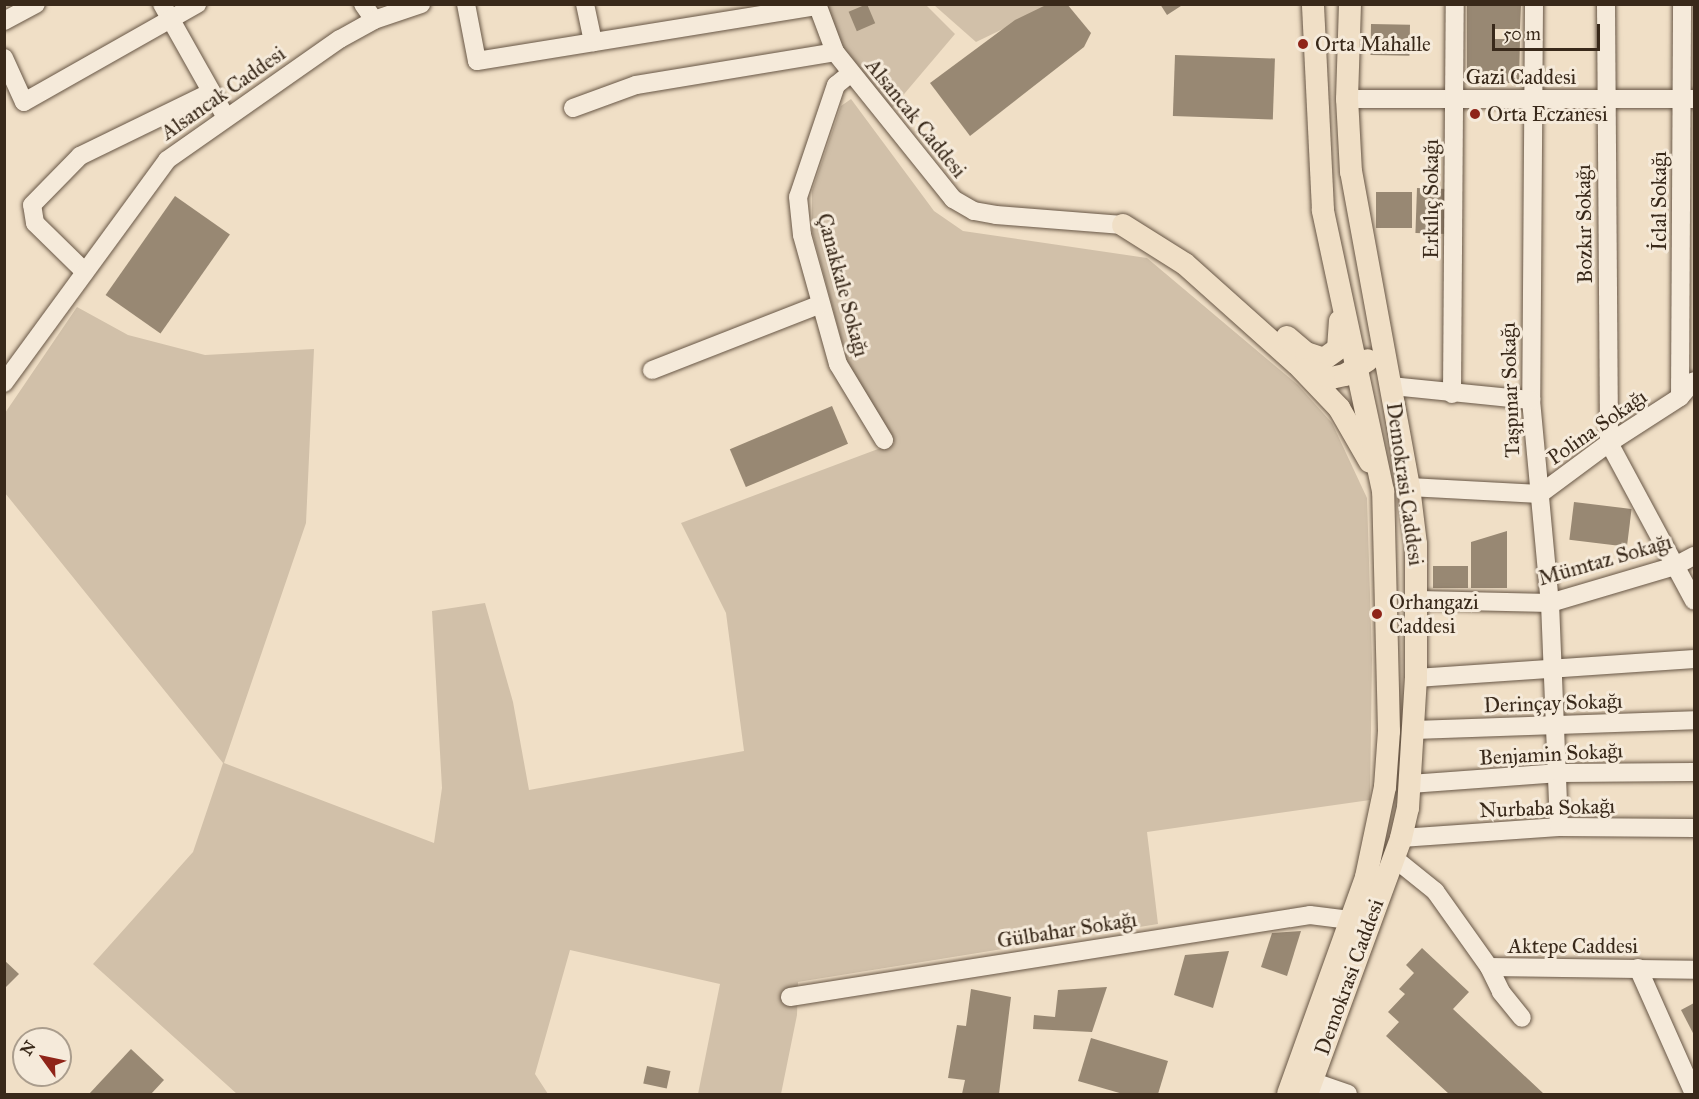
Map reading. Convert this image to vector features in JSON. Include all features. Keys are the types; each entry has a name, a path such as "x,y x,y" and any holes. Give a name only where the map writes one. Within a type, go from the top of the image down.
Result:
{"main road":[{"name":"Demokrasi Caddesi","path":"1288,1095 1377,837 1385,787 1390,656 1383,491 1323,210 1313,4"},
{"name":"Demokrasi Caddesi","path":"1316,1089 1373,911 1397,848 1410,784 1416,678 1418,600 1409,487 1356,201 1347,99 1350,4"},
{"path":"1320,138 1329,108 1347,99"},
{"path":"1124,225 1150,229 1179,243 1316,358 1332,355 1341,339 1338,278"},
{"path":"1124,225 1185,264 1297,364 1339,408 1383,491"},
{"path":"1297,364 1331,378 1358,369 1376,348 1381,334"},
{"path":"1350,920 1364,909 1373,911"}],"street":[{"path":"4,21 36,4"},
{"path":"4,58 24,102 166,12 197,4"},
{"path":"363,4 374,20"},
{"name":"Alsancak Caddesi","path":"4,383 166,160 225,116 374,20 422,4"},
{"path":"466,4 477,61 818,5"},
{"path":"585,4 593,42"},
{"name":"Erkılıç Sokağı","path":"1452,394 1455,4"},
{"name":"Taşpınar Sokağı","path":"1534,4 1531,99 1531,400 1536,483 1540,494 1550,603 1560,773 1559,827"},
{"name":"Bozkır Sokağı","path":"1606,4 1609,443"},
{"name":"İclal Sokağı","path":"1680,397 1688,99 1682,4"},
{"name":"Alsancak Caddesi","path":"818,5 835,52 953,199 974,211 1124,225"},
{"path":"166,12 225,116"},
{"path":"573,108 636,85 835,52"},
{"name":"Çanakkale Sokağı","path":"852,73 836,85 798,197 802,235 838,364 884,440"},
{"path":"85,272 35,223 32,205 80,156 211,92"},
{"name":"Gazi Caddesi","path":"1347,99 1688,99"},
{"path":"652,370 821,304"},
{"name":"Polina Sokağı","path":"1409,487 1540,494 1609,443 1680,397 1695,381"},
{"path":"1392,386 1452,394 1531,400"},
{"path":"1609,443 1695,601"},
{"name":"Mümtaz Sokağı","path":"1418,600 1550,603 1675,566 1695,556"},
{"path":"1416,678 1695,659"},
{"name":"Derinçay Sokağı","path":"1414,730 1695,720"},
{"name":"Benjamin Sokağı","path":"1410,784 1560,773 1695,772"},
{"name":"Nurbaba Sokağı","path":"1397,848 1559,827 1695,828"},
{"name":"Aktepe Caddesi","path":"1397,848 1435,891 1489,968 1695,970"},
{"name":"Gülbahar Sokağı","path":"790,997 1310,915 1350,920"},
{"path":"1489,968 1501,992 1522,1018"},
{"path":"1638,968 1695,1094"},
{"path":"1316,1089 1348,1095"}],"shaded area":[{"path":"826,5 926,5 955,34 888,113 841,46"},
{"path":"934,5 1053,5 976,42"},
{"path":"851,99 934,211 963,231 1147,258 1298,385 1332,423 1367,498 1372,659 1370,800 1147,832 1158,924 798,982 797,1015 781,1094 698,1094 720,984 570,950 535,1074 548,1094 237,1094 93,964 193,852 223,763 5,493 5,413 77,307 128,335 205,355 314,349 306,523 224,763 434,843 442,788 432,611 485,603 513,702 529,790 744,751 726,613 681,523 894,443 847,361 812,231 812,191 841,106"}],"building":[{"path":"867,4 875,23 857,31 849,12"},
{"path":"1048,4 1067,4 1091,33 1084,47 970,136 930,83 1015,20"},
{"path":"1160,4 1184,4 1167,15"},
{"path":"1467,4 1521,4 1520,29 1493,29 1493,39 1520,39 1519,83 1467,83"},
{"path":"1371,24 1410,25 1409,56 1370,55"},
{"path":"1175,55 1275,58 1273,119 1173,116"},
{"path":"1417,188 1448,189 1446,234 1415,233"},
{"path":"1376,192 1412,192 1412,228 1376,228"},
{"path":"175,196 230,234 160,334 106,295"},
{"path":"832,406 848,444 746,487 730,449"},
{"path":"1574,502 1632,509 1627,547 1569,540"},
{"path":"1507,531 1507,588 1471,588 1471,542"},
{"path":"1433,566 1468,566 1468,588 1433,588"},
{"path":"1301,931 1287,976 1261,967 1272,933"},
{"path":"1422,948 1469,992 1453,1009 1544,1094 1449,1094 1386,1036 1399,1022 1388,1012 1405,994 1399,989 1414,973 1406,965"},
{"path":"1229,951 1213,1008 1174,995 1185,955"},
{"path":"4,960 19,974 4,989"},
{"path":"1107,987 1092,1032 1033,1029 1034,1015 1055,1017 1058,990"},
{"path":"971,989 1011,997 999,1094 962,1094 965,1080 948,1078 957,1025 966,1026"},
{"path":"1694,1003 1694,1035 1681,1010"},
{"path":"1091,1038 1168,1061 1158,1094 1123,1094 1078,1081"},
{"path":"131,1049 164,1080 151,1094 89,1094"},
{"path":"647,1066 670,1071 667,1089 643,1084"}],"place":[{"name":"Orta Mahalle","path":"1303,44"},
{"name":"Orta Eczanesi","path":"1475,114"},
{"name":"Orhangazi Caddesi","path":"1377,614"}]}
